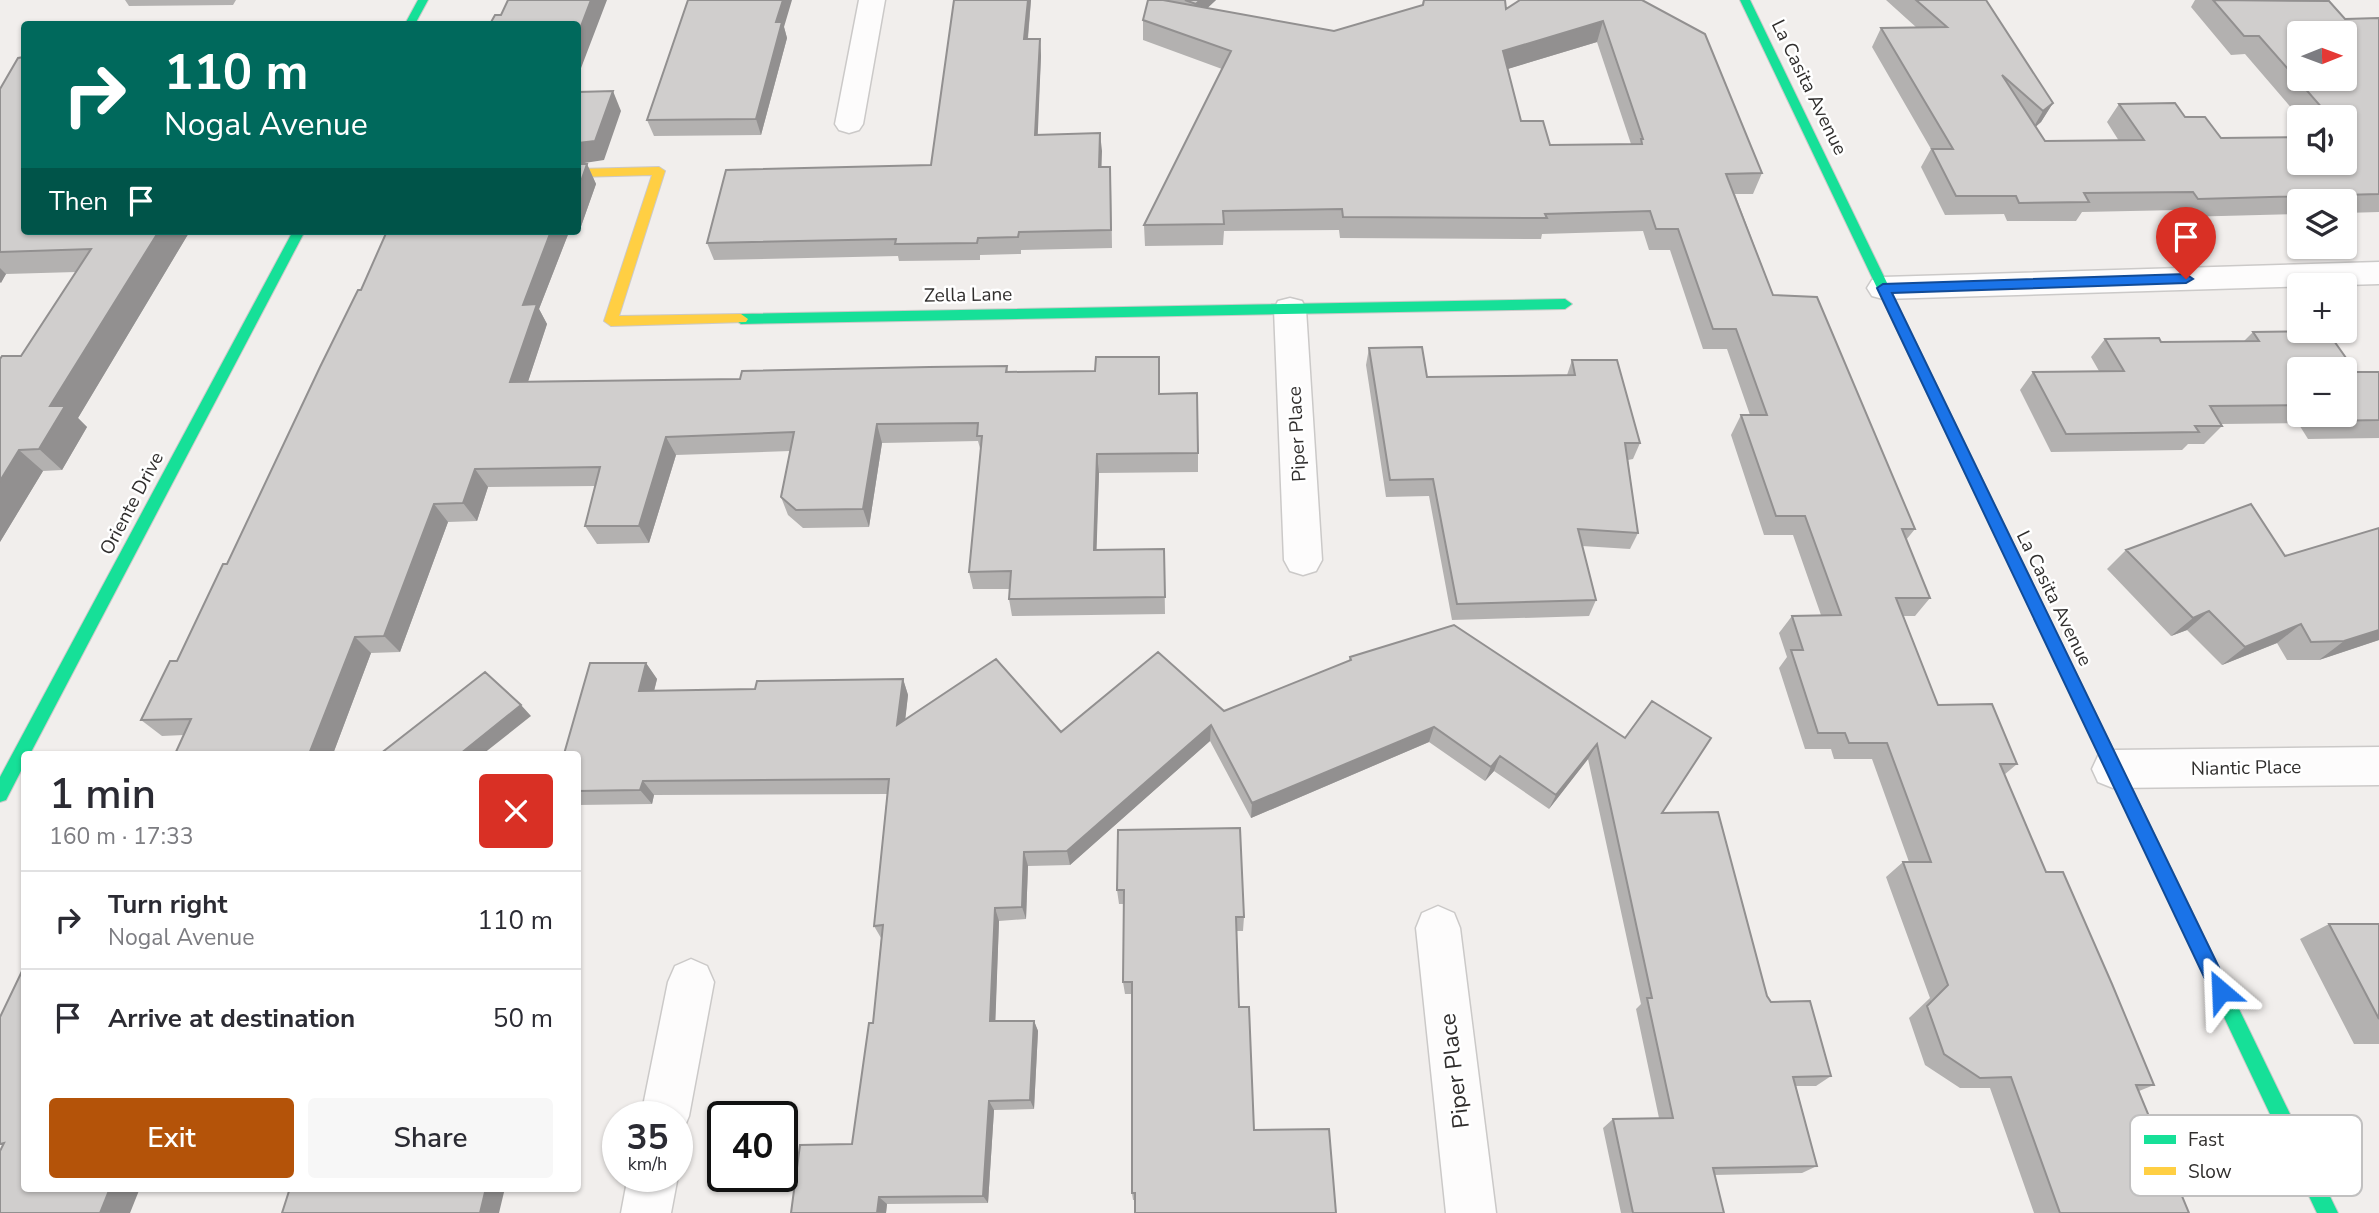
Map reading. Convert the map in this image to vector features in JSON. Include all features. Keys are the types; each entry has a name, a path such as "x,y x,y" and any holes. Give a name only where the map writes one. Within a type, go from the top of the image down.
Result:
{"street":[{"path":"412,21 423,0"},
{"path":"849,124 872,0"},
{"name":"La Casita Avenue","path":"1745,0 2281,1115"},
{"name":"Zella Lane","path":"581,173 659,171 611,321 1564,304"},
{"name":"Oriente Drive","path":"23,751 297,235"},
{"path":"1883,288 2379,273"},
{"name":"Piper Place","path":"1290,309 1303,560"},
{"name":"Oriente Drive","path":"0,794 21,754"},
{"name":"Niantic Place","path":"2113,769 2379,766"},
{"name":"Piper Place","path":"1438,928 1471,1213"},
{"path":"668,1101 691,982"},
{"path":"646,1213 650,1192"},
{"name":"La Casita Avenue","path":"2320,1196 2328,1213"}],"building":[{"path":"508,0 591,0 581,26 581,21 492,21 495,15 501,15"},
{"path":"688,0 783,0 776,22 782,22 756,119 647,120"},
{"path":"954,0 1028,0 1024,39 1040,39 1035,135 1100,133 1099,167 1110,167 1111,230 1019,232 1018,237 978,238 977,243 895,244 896,239 707,243 726,170 931,165"},
{"path":"1148,0 1163,0 1334,31 1423,5 1424,0 1505,0 1506,9 1520,0 1642,0 1705,34 1762,173 1726,174 1773,295 1817,297 1915,529 1902,529 1930,598 1896,598 1938,705 1992,704 2017,764 2000,764 2046,872 2063,872 2154,1085 2136,1085 2148,1115 2130,1115 2130,1196 2182,1196 2189,1213 2060,1213 2011,1077 1980,1078 1944,1054 1927,1006 1948,985 1903,862 1931,862 1887,743 1849,743 1845,733 1818,733 1791,650 1803,650 1792,616 1841,615 1805,516 1776,516 1741,415 1767,415 1736,329 1713,329 1678,229 1656,229 1650,211 1545,214 1547,218 1343,217 1342,209 1223,211 1224,224 1144,225 1231,51 1143,20","holes":["1603,21 1642,144 1550,145 1543,121 1521,121 1503,51"]},
{"path":"1916,0 1986,0 2053,103 2043,111 2002,75 2045,141 2144,140 2119,104 2175,103 2185,117 2205,117 2221,138 2287,137 2287,175 2357,175 2357,105 2319,105 2307,91 2357,91 2357,21 2287,21 2287,68 2259,36 2244,36 2213,0 2329,1 2345,19 2379,18 2379,194 2357,195 2357,189 2287,189 2287,197 2198,199 2193,192 2084,193 2089,202 2019,203 2016,196 1956,196 1932,149 1953,149 1881,28 1947,27"},
{"path":"18,58 21,58 21,235 157,235 50,406 65,406 39,449 19,450 0,481 0,359 2,356 21,356 91,249 0,252 0,89"},
{"path":"613,91 595,141 581,143 581,92"},
{"path":"581,164 587,164 581,181"},
{"path":"385,235 549,235 523,305 537,304 510,382 740,379 742,371 929,367 1007,366 1006,372 1095,371 1096,357 1159,357 1159,394 1197,393 1198,453 1097,454 1094,550 1164,549 1165,597 1009,599 1011,571 969,572 982,436 977,436 978,423 877,424 863,509 796,510 781,497 794,432 666,437 639,526 585,526 600,467 475,469 463,503 434,504 384,636 355,637 310,751 176,751 191,719 141,720 170,661 177,661 223,564 227,564 320,367 358,290 361,290"},
{"path":"2253,332 2287,332 2287,343 2335,343 2345,357 2287,357 2287,405 2210,406 2222,426 2195,426 2199,432 2066,434 2033,372 2124,371 2105,339 2159,338 2161,342 2259,341"},
{"path":"1422,347 1427,377 1575,375 1572,360 1617,360 1640,443 1625,443 1638,533 1578,529 1596,600 1457,604 1433,479 1390,480 1369,348"},
{"path":"2357,372 2379,372 2379,420 2357,420"},
{"path":"2251,504 2285,556 2379,528 2379,630 2344,641 2311,642 2301,624 2245,647 2209,611 2193,618 2126,550"},
{"path":"1454,625 1625,738 1652,701 1711,738 1662,813 1718,812 1767,996 1771,1002 1810,1001 1831,1076 1793,1077 1817,1166 1713,1168 1724,1213 1633,1213 1613,1119 1673,1118 1647,998 1652,998 1597,744 1556,795 1500,756 1491,767 1434,727 1252,803 1211,725 1067,851 1024,852 1022,907 995,908 990,1021 1034,1021 1030,1100 989,1101 983,1196 879,1197 877,1213 791,1213 794,1192 798,1192 800,1145 852,1144 869,1023 873,1023 883,925 874,926 889,779 643,781 640,790 581,791 581,751 565,751 590,663 646,663 639,691 755,689 757,681 903,679 897,725 996,659 1061,732 1158,652 1224,711 1351,660 1350,657"},
{"path":"485,672 521,705 464,751 384,751"},
{"path":"1240,828 1244,917 1236,917 1239,1007 1249,1007 1254,1130 1329,1129 1336,1213 1135,1213 1135,1193 1132,1193 1132,982 1123,982 1124,890 1117,890 1118,830"},
{"path":"2329,924 2379,924 2379,1019"},
{"path":"21,973 21,1192 108,1192 100,1213 0,1213 0,1151 4,1143 0,1144 0,1017"},
{"path":"289,1192 485,1192 480,1213 282,1213"}],"traffic: fast":[{"path":"412,21 423,0"},
{"path":"1745,0 1975,479"},
{"path":"23,751 297,235"},
{"path":"741,319 1565,304"},
{"path":"0,794 21,754"},
{"path":"2183,912 2281,1115"},
{"path":"2320,1196 2328,1213"}],"traffic: slow":[{"path":"581,173 659,171 611,321 741,319"},
{"path":"1975,479 2183,912"}],"route":[{"path":"2186,279 1883,288 2221,991"}]}
